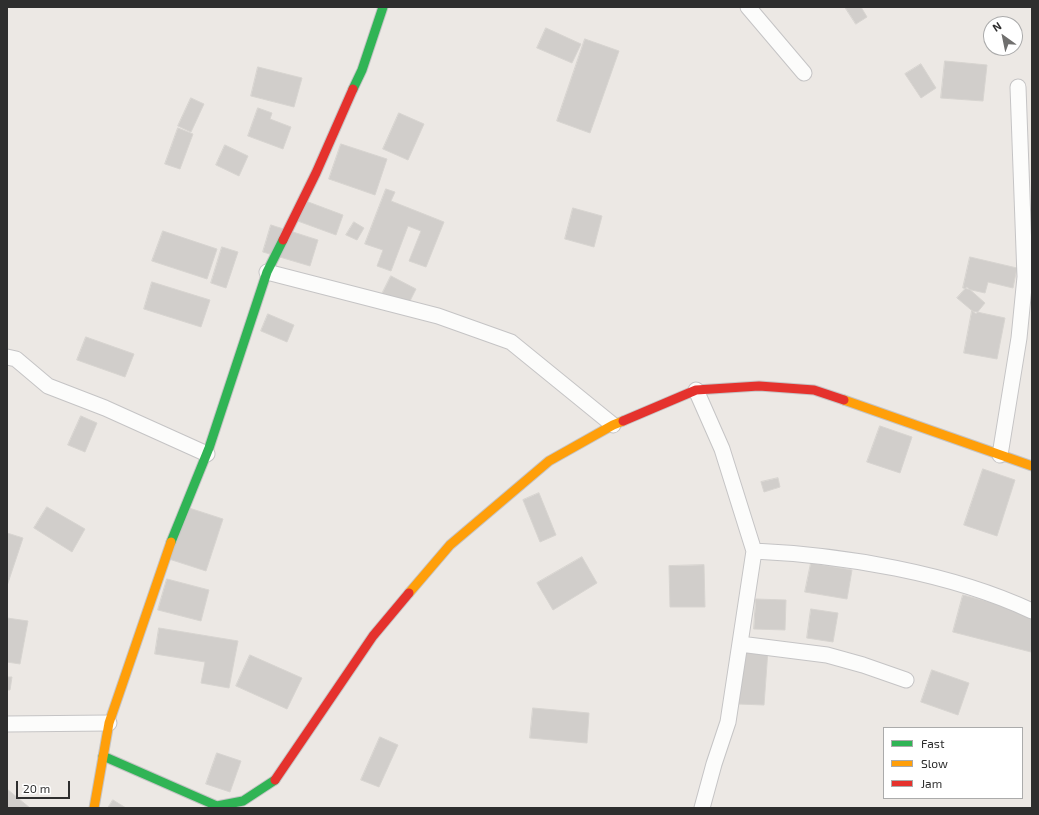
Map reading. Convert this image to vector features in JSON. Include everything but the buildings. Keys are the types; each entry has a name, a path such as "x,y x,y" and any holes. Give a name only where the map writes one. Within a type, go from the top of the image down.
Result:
{"street":[{"path":"94,808 109,723 171,541 207,454 267,272 316,173 362,70 383,7"},
{"path":"748,7 804,73"},
{"path":"1000,455 1019,338 1025,277 1018,87"},
{"path":"267,272 438,316 511,342 613,425"},
{"path":"7,357 16,359 48,386 105,408 207,454"},
{"path":"103,756 218,806 243,801 274,781 373,636 450,545 550,461 613,425 696,390 759,386 814,390 1032,466"},
{"path":"696,390 722,449 754,551 728,722 714,764 702,808"},
{"path":"754,551 790,552 882,566 939,579 1007,599 1032,611"},
{"path":"740,644 827,655 863,665 906,680"},
{"path":"7,724 109,723"}],"traffic: fast":[{"path":"353,89 362,70 383,7"},
{"path":"171,542 209,448 267,272 283,240"},
{"path":"103,756 217,806 243,801 275,780"}],"traffic: slow":[{"path":"844,400 1032,466"},
{"path":"409,593 450,545 549,461 613,425 623,421"},
{"path":"94,808 109,723 171,542"}],"traffic: jam":[{"path":"283,240 316,173 353,89"},
{"path":"623,421 696,390 759,386 814,390 844,400"},
{"path":"275,780 373,636 409,593"}]}
